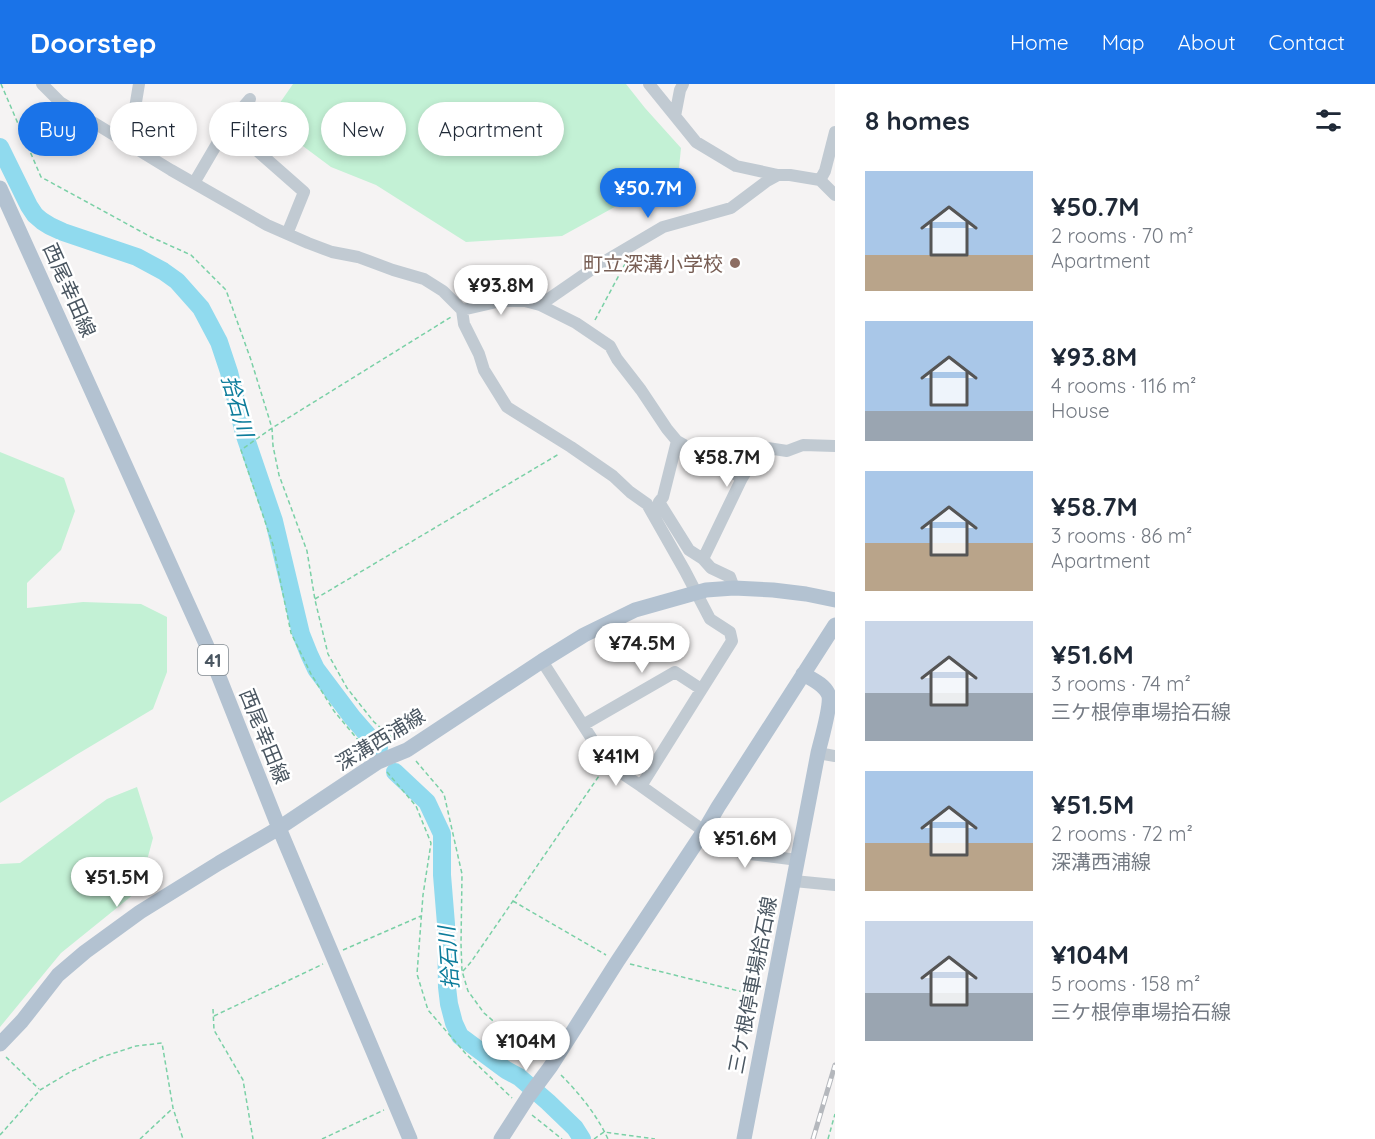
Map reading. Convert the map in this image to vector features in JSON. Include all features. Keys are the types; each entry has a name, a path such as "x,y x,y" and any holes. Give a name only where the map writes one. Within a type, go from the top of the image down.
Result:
{"main road":[{"name":"西尾幸田線","path":"0,188 206,644 279,828 410,1139"},
{"name":"深溝西浦線","path":"0,1044 22,1021 58,975 140,912 279,828 378,762 407,750 584,635 635,610 696,592 734,588 806,594 835,600"},
{"path":"501,1139 704,831 835,625"},
{"name":"三ケ根停車場拾石線","path":"744,1139 828,711 829,696 823,687 803,674"}],"street":[{"path":"42,84 60,102 110,132"},
{"path":"136,102 139,84"},
{"path":"649,84 696,142 736,166 778,175 790,174 820,180 835,195"},
{"path":"675,116 683,84"},
{"path":"820,180 825,171 835,132"},
{"path":"149,156 267,225 332,252 358,257 424,279 443,291 462,310 464,324 484,370 507,407 613,476 630,492 653,503 689,550 703,559 711,568 730,577 734,588"},
{"path":"194,183 210,156"},
{"path":"263,156 304,192 287,234"},
{"path":"540,305 595,267 663,227 731,208 778,175"},
{"path":"462,310 501,301 525,301 540,305 576,323 609,346 676,441 742,478"},
{"path":"653,503 663,497 676,441"},
{"path":"703,559 742,478 760,447 787,451 803,445 835,446"},
{"path":"640,786 732,641 730,632 710,619 673,548 653,503"},
{"path":"542,661 608,764 704,831 742,853 798,860"},
{"path":"583,725 675,672 701,689"},
{"path":"818,753 835,756"},
{"path":"794,881 835,885"}],"path":[{"path":"1,84 41,177 152,237 191,255 226,290 272,428 279,476 307,551 315,600 328,654 347,688 374,722 407,750 444,794 462,874 462,971 468,991 484,1013 506,1032 537,1052 577,1091 608,1139"},
{"path":"589,332 625,263"},
{"path":"462,310 272,428 241,450 273,545 291,633 311,674 334,711 416,806 431,843 417,974 428,1010 466,1054 525,1102 562,1139"},
{"path":"315,600 571,447"},
{"path":"462,971 471,962 608,764"},
{"path":"513,901 617,962 770,999"},
{"path":"214,1016 333,956 422,915"},
{"path":"213,1009 214,1030 243,1080 253,1139"},
{"path":"0,1135 40,1090 70,1072 102,1057 136,1046 162,1044 173,1108 183,1139"},
{"path":"0,1051 40,1090"},
{"path":"322,1139 396,1105"},
{"path":"140,1139 173,1108"},
{"path":"828,1139 835,1114"},
{"path":"594,1139 604,1132 654,1139"}],"green space":[{"path":"293,84 626,84 681,148 679,168 631,198 562,236 466,242 376,185 331,167 309,151 309,102 280,102"},
{"path":"0,452 64,478 75,511 61,550 27,583 27,608 83,602 141,604 167,617 167,672 153,709 0,803"},
{"path":"137,787 153,838 139,890 61,953 0,1027 0,864 20,863 107,799"}],"waterway":[{"name":"拾石川","path":"0,147 29,206 42,221 63,232 137,257 163,271 177,281 201,308 219,342 229,372 244,433 274,521 301,634 309,654 316,669 379,748"},
{"name":"拾石川","path":"395,772 427,802 442,834 447,987 454,1023 460,1036 519,1077 575,1128 582,1139"}],"railway":[{"path":"813,1139 835,1065"}],"place":[{"name":"町立深溝小学校","path":"735,263"}]}
